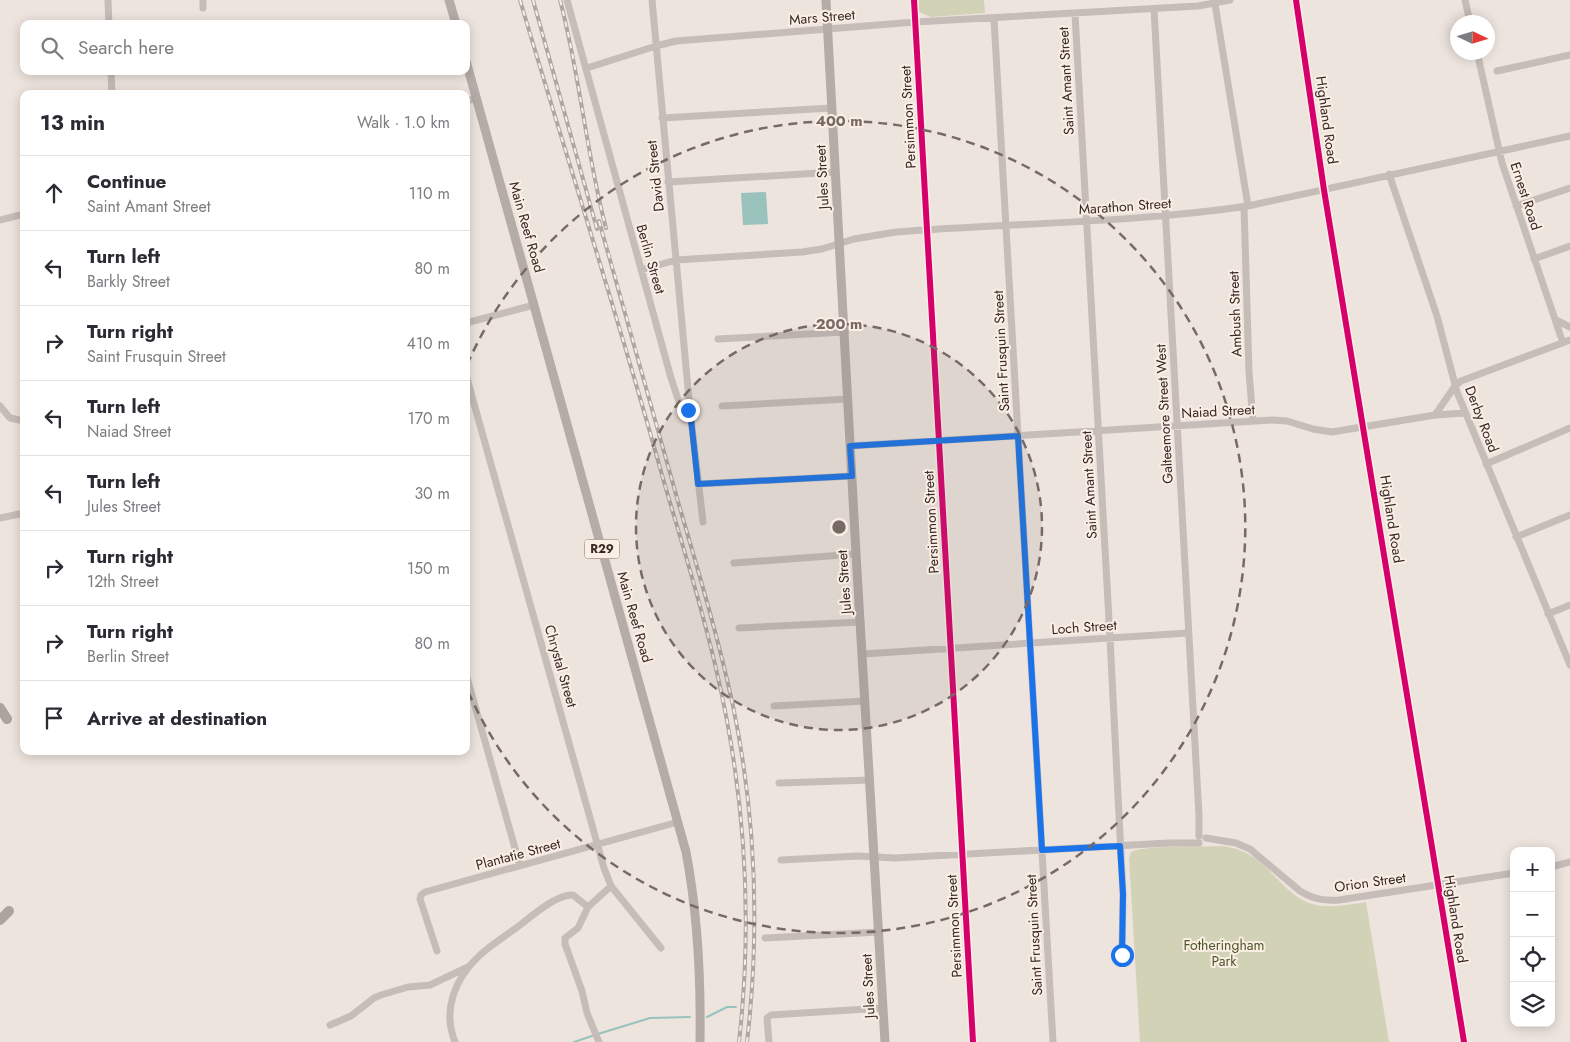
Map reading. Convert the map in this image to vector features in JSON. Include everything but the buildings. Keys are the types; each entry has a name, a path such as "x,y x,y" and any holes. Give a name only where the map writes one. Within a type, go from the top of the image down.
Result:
{"highway":[{"path":"0,708 7,719"},
{"path":"0,920 8,912"}],"main road":[{"path":"449,0 455,20"},
{"name":"Jules Street","path":"826,0 885,1042"},
{"name":"Main Reef Road","path":"470,74 686,852 695,904 700,1042"}],"street":[{"path":"108,0 109,20"},
{"name":"Berlin Street","path":"567,0 670,378 680,405 690,410"},
{"name":"David Street","path":"652,0 690,410"},
{"name":"Persimmon Street","path":"914,0 973,1042"},
{"name":"Mars Street","path":"586,68 676,41 915,22 1198,6 1230,0"},
{"name":"Highland Road","path":"1296,0 1324,190 1464,1042"},
{"path":"1465,0 1468,15"},
{"name":"Ambush Street","path":"1215,4 1246,206 1249,372 1253,421"},
{"name":"Galteemore Street West","path":"1154,9 1188,633 1202,839"},
{"name":"Saint Amant Street","path":"1075,14 1123,894 1122,955"},
{"name":"Saint Frusquin Street","path":"994,18 1053,1042"},
{"path":"1498,71 1570,55"},
{"name":"Ernest Road","path":"1479,60 1499,152 1534,259 1556,320 1567,342"},
{"path":"111,75 112,90"},
{"path":"470,100 477,98"},
{"path":"662,118 832,108"},
{"name":"Marathon Street","path":"641,270 676,260 822,249 840,242 886,233 1165,217 1246,206 1570,136"},
{"path":"668,182 836,172"},
{"name":"Derby Road","path":"1389,174 1437,316 1455,386 1570,666"},
{"path":"1516,206 1570,188"},
{"path":"0,220 20,215"},
{"path":"1534,259 1570,246"},
{"path":"470,322 534,305"},
{"path":"1556,320 1570,327"},
{"path":"718,339 845,332"},
{"path":"1435,415 1455,386 1461,381 1567,342"},
{"name":"Chrystal Street","path":"470,389 597,845 611,886 661,948"},
{"path":"722,406 848,399"},
{"path":"0,406 10,418 20,420"},
{"path":"690,410 703,522"},
{"name":"Naiad Street","path":"850,446 1253,421 1287,421 1327,432 1435,415 1465,413"},
{"path":"1486,464 1570,428"},
{"path":"698,484 852,476"},
{"path":"0,518 20,514"},
{"path":"1516,537 1570,515"},
{"path":"734,563 856,554"},
{"path":"1548,614 1570,605"},
{"path":"739,628 861,622"},
{"name":"Loch Street","path":"862,654 1188,633"},
{"path":"470,688 520,866"},
{"path":"774,706 865,701"},
{"path":"779,783 870,780"},
{"name":"Plantatie Street","path":"436,951 420,899 421,895 425,892 678,822"},
{"name":"Orion Street","path":"781,860 858,856 895,858 962,855 1187,842 1202,839 1236,843 1250,848 1300,891 1309,896 1324,900 1340,900 1510,874"},
{"path":"1555,866 1570,862"},
{"path":"598,1042 565,941 566,936 573,932 580,924 588,907 611,886"},
{"path":"454,1042 450,1025 451,999 468,967 481,954 537,912 563,897 573,895 588,907"},
{"path":"766,938 879,932"},
{"path":"330,1025 351,1016 381,994 408,987 430,985 468,967"},
{"path":"769,1042 768,1018 771,1015 883,1008"}],"green space":[{"path":"918,0 984,0 985,13 931,17 919,12"},
{"name":"Fotheringham Park","path":"1224,846 1246,853 1256,859 1291,892 1312,904 1335,906 1366,902 1389,1042 1140,1042 1129,859 1131,852 1161,847"}],"water":[{"path":"766,192 768,224 743,225 741,193"}],"waterway":[{"path":"707,1017 727,1007 736,1007"},
{"path":"598,1034 650,1018 690,1017"},
{"path":"574,1042 592,1036"}],"railway":[{"path":"520,0 628,356 698,598 727,719 740,810 746,903 743,996 739,1042"},
{"path":"533,0 597,229"},
{"path":"560,0 606,228"},
{"path":"599,221 714,628 741,748 747,790 754,874 754,958 747,1042"}],"cycle path":[{"path":"914,0 973,1042"},
{"path":"1296,0 1324,190 1464,1042"}],"route":[{"path":"688,410 690,410 698,484 852,476 850,446 1018,436 1042,850 1120,846 1123,894 1122,955"}]}
